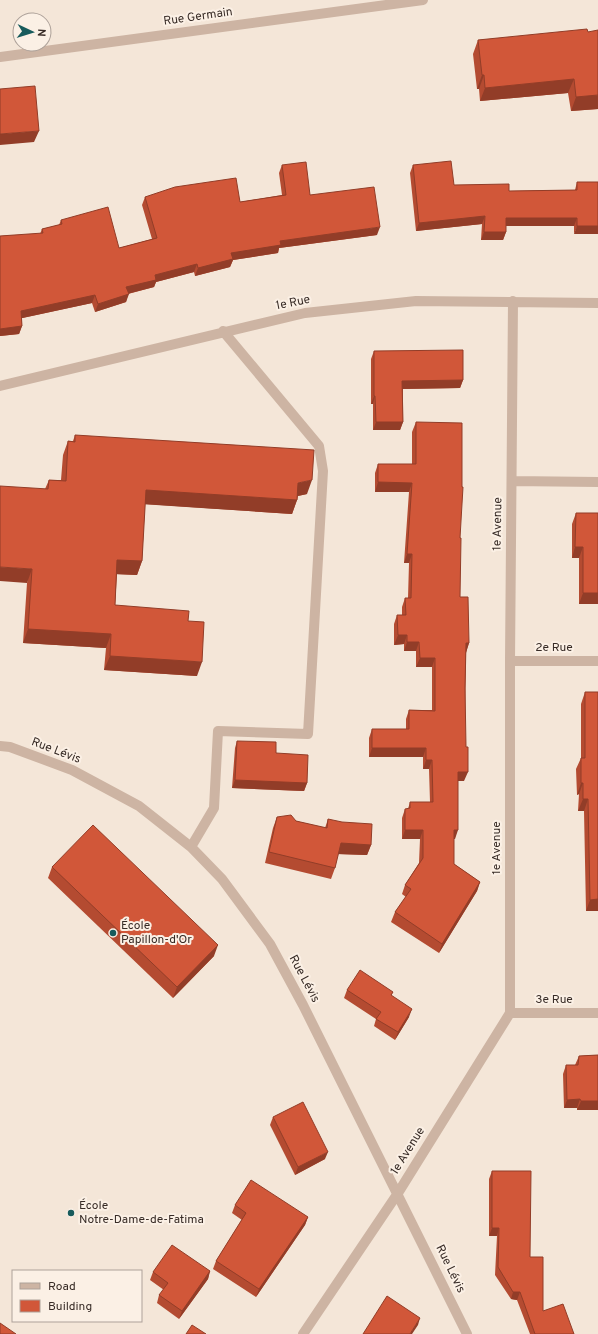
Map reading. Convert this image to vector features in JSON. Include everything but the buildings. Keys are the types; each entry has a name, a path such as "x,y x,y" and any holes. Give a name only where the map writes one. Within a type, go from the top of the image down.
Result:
{"street":[{"name":"Rue Germain","path":"0,57 423,0"},
{"name":"1e Rue","path":"0,386 223,331 305,313 416,301 598,303"},
{"name":"1e Avenue","path":"303,1334 398,1193 510,1013 510,661 513,301"},
{"path":"190,847 214,808 218,732 308,734 323,471 319,446 223,331"},
{"path":"512,481 598,482"},
{"name":"2e Rue","path":"510,661 598,661"},
{"name":"Rue Lévis","path":"0,746 10,747 72,770 139,806 190,847 222,879 270,944 303,1005 467,1334"},
{"name":"3e Rue","path":"510,1013 598,1012"}],"place":[{"name":"École Papillon-d'Or","path":"113,933"},
{"name":"École Notre-Dame-de-Fatima","path":"71,1213"}]}
